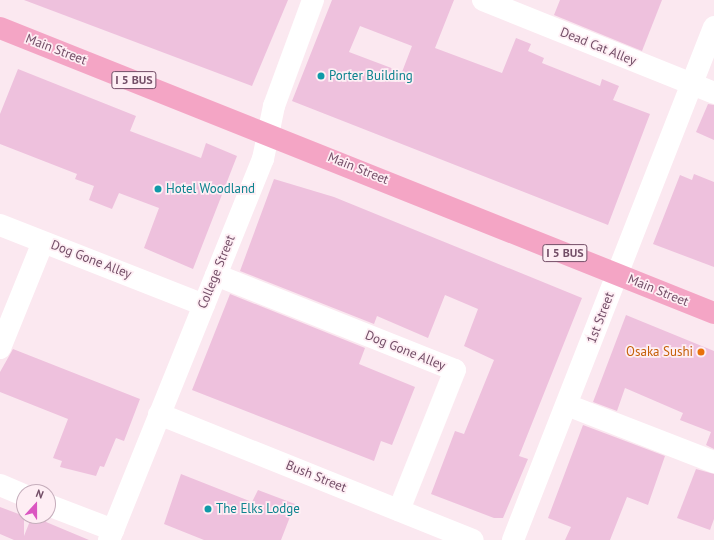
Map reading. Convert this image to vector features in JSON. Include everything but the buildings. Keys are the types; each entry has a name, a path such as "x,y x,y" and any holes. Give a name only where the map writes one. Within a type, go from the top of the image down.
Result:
{"main road":[{"name":"Main Street","path":"0,28 268,133 714,313"}],"street":[{"name":"College Street","path":"111,535 262,159 274,106 313,0"},
{"name":"Dead Cat Alley","path":"483,0 525,8 714,93"},
{"name":"1st Street","path":"514,540 714,27"},
{"name":"Dog Gone Alley","path":"0,225 204,305"},
{"path":"0,348 43,242"},
{"name":"Dog Gone Alley","path":"216,275 454,370 398,510"},
{"path":"567,405 714,462"},
{"name":"Bush Street","path":"159,414 473,540"},
{"path":"0,485 16,492"},
{"path":"56,509 111,535"}],"place":[{"name":"Porter Building","path":"321,76"},
{"name":"Hotel Woodland","path":"158,189"},
{"name":"Osaka Sushi","path":"701,352"},
{"name":"The Elks Lodge","path":"208,509"}]}
